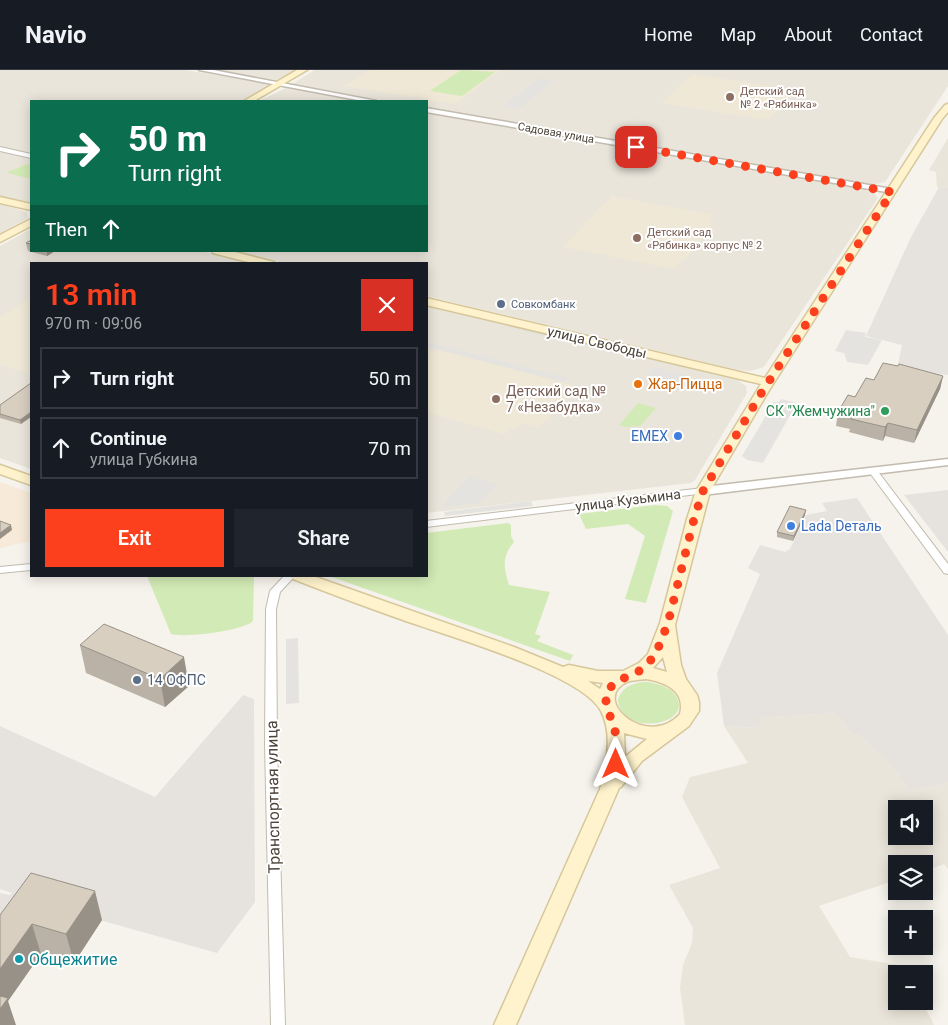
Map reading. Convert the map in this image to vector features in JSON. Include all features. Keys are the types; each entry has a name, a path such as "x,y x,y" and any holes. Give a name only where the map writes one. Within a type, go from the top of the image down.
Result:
{"main road":[{"path":"250,100 303,70"},
{"path":"505,1025 609,789 616,764 617,749 615,731 605,697 608,689 615,682 645,668 655,656 668,623 694,519 703,491 768,382 938,118 948,95"},
{"path":"938,118 948,107"},
{"path":"0,200 30,207"},
{"path":"0,239 30,223"},
{"path":"221,252 262,262"},
{"name":"улица Свободы","path":"428,301 768,382"},
{"path":"0,469 30,480"},
{"path":"301,577 541,664 586,686 594,692 608,710 626,727 646,732 661,732 679,725"},
{"path":"609,789 636,756 679,725 687,718 691,709 690,700 675,674 671,659 668,623"},
{"path":"541,664 598,677 646,673 662,676 675,682 685,691"}],"street":[{"path":"202,70 367,100"},
{"name":"Садовая улица","path":"428,110 892,192"},
{"path":"0,149 30,156"},
{"name":"улица Кузьмина","path":"428,524 948,462"},
{"path":"873,471 948,571"},
{"path":"0,570 30,567"},
{"name":"Транспортная улица","path":"278,1025 271,744 270,609 274,591 289,577"}],"shaded area":[{"path":"0,70 185,70 266,83 269,86 243,100 30,100 30,203 0,196"},
{"path":"211,70 297,70 276,80"},
{"path":"315,70 948,70 948,86 885,182 871,185 428,108 428,100 381,100 292,84"},
{"path":"370,70 501,70 456,104 344,86"},
{"name":"Детский сад № 2 «Рябинка»","path":"692,74 796,90 768,120 662,103"},
{"path":"539,78 554,80 519,109 503,106"},
{"path":"286,88 291,88 359,100 261,100"},
{"path":"428,112 861,189 874,193 878,198 764,367 751,371 738,370 428,296 428,262 281,262 240,252 428,252"},
{"path":"948,138 948,188 937,187 936,172 929,170"},
{"path":"939,187 948,188 948,375 897,369 902,345 866,336 911,237"},
{"name":"Детский сад «Рябинка» корпус № 2","path":"612,196 713,215 710,219 712,221 709,229 686,259 681,260 674,269 563,247"},
{"path":"0,204 27,212 28,218 0,233"},
{"path":"30,230 30,252 205,252 245,262 30,262 30,469 0,458 0,246"},
{"path":"30,299 30,374 0,365 0,317"},
{"path":"428,305 737,380 746,386 747,393 695,480 691,483 428,513"},
{"path":"514,325 620,351 617,354 511,328"},
{"path":"846,330 866,333 865,337 882,340 868,365 847,362 844,353 835,351"},
{"path":"428,343 568,378 564,382 428,347"},
{"name":"Детский сад № 7 «Незабудка»","path":"434,349 579,387 539,428 522,423 515,429 510,428 504,434 428,413 429,355"},
{"path":"654,367 686,375 679,383 647,375"},
{"path":"781,399 797,403 763,463 747,460 742,456 774,402 779,402"},
{"path":"470,476 498,484 480,503 440,507"},
{"path":"0,482 30,493 30,541 0,548"},
{"path":"948,490 948,552 904,495"},
{"path":"857,498 948,635 948,782 910,791 890,764 860,736 850,732 844,722 834,713 760,718 759,728 724,726 717,673 760,574 748,568 760,545 785,552 790,549 806,515 827,511 822,503"},
{"path":"531,501 533,506 445,516 444,512"},
{"path":"298,638 299,703 286,704 286,639"},
{"path":"243,695 254,699 255,902 217,953 39,903 0,957 0,893 10,895 12,893 0,889 0,726 155,797"},
{"path":"834,713 844,722 850,732 860,736 890,764 910,791 948,782 948,869 944,864 933,868 933,855 888,855 888,883 819,906 850,957 898,965 888,965 888,1010 926,1010 934,1025 685,1025 680,988 683,965 692,943 693,928 669,885 720,868 682,797 690,777 748,763 724,726 758,728 759,718"}],"green space":[{"path":"461,70 495,72 462,96 430,91"},
{"path":"27,164 30,165 30,179 8,172"},
{"path":"638,403 656,408 640,426 626,427 619,425"},
{"path":"655,505 667,506 673,511 646,603 625,599 645,536 628,524 586,529 579,514"},
{"path":"508,523 511,525 511,536 514,542 505,558 509,585 550,592 535,634 541,636 537,641 573,655 570,661 332,577 428,577 428,533"},
{"path":"147,577 254,577 253,621 247,625 226,631 188,635 171,634"},
{"path":"648,682 664,686 676,696 679,706 675,714 666,720 655,723 642,723 631,719 622,712 618,700 623,691 634,684"}],"building":[{"name":"СК \"Жемчужина\"","path":"883,363 898,366 899,364 943,376 917,430 888,423 885,427 851,419 853,416 838,412 848,395 855,397 866,378 874,380"},
{"path":"30,384 30,413 20,420 0,414 0,405"},
{"name":"Lada Dеталь","path":"790,506 806,510 794,536 777,532"},
{"path":"0,521 11,525 0,533"},
{"path":"104,624 184,657 160,679 80,645"},
{"path":"31,873 95,891 66,934 32,924 0,969 0,915"},
{"path":"0,996 8,998 0,1009"}],"place":[{"name":"Детский сад № 2 «Рябинка»","path":"730,97"},
{"name":"Детский сад «Рябинка» корпус № 2","path":"637,238"},
{"name":"Совкомбанк","path":"501,304"},
{"name":"Жар-Пицца","path":"638,384"},
{"name":"Детский сад № 7 «Незабудка»","path":"496,399"},
{"name":"СК \"Жемчужина\"","path":"885,411"},
{"name":"EMEX","path":"678,436"},
{"name":"Lada Dеталь","path":"791,526"},
{"name":"14 ОФПС","path":"137,680"},
{"name":"Общежитие","path":"19,959"}],"route":[{"path":"616,764 616,736 606,706 606,693 615,682 645,668 655,656 668,623 694,519 703,491 762,392 892,192 636,147"}]}
